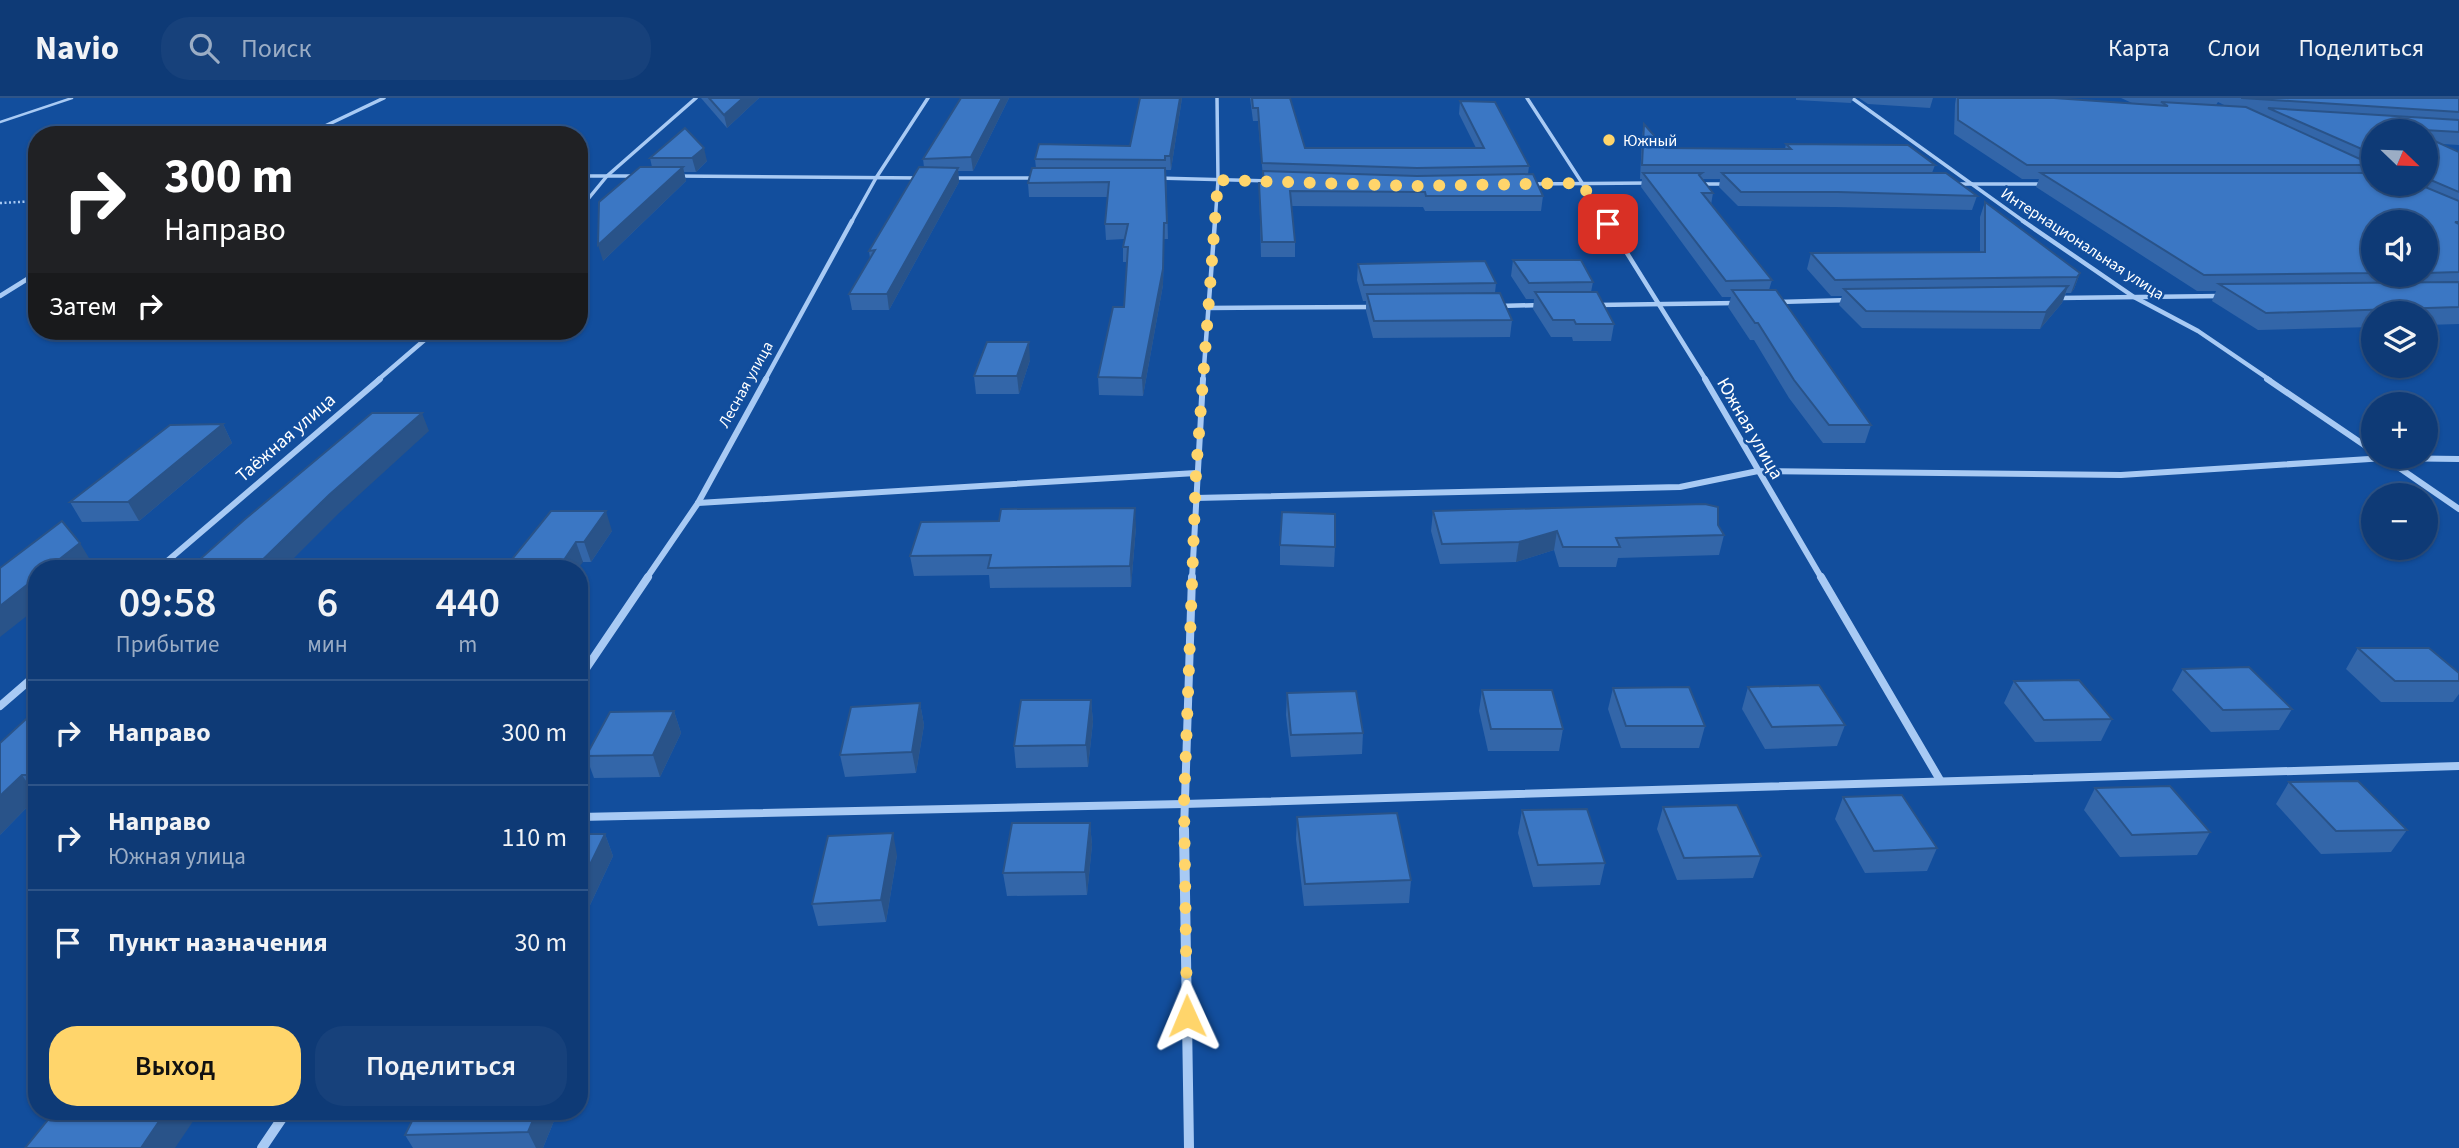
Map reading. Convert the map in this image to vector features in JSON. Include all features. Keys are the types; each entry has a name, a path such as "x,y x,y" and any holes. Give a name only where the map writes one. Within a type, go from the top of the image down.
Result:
{"street":[{"path":"325,126 384,98"},
{"path":"588,199 607,176 696,98"},
{"name":"Лесная улица","path":"588,666 698,503 876,178 928,98"},
{"path":"1189,1148 1184,804 1196,473 1218,180 1217,98"},
{"name":"Южная улица","path":"1527,98 1661,304 1940,780"},
{"name":"Интернациональная улица","path":"1852,98 1968,184 2134,297 2198,331 2361,443"},
{"path":"588,176 648,176"},
{"path":"674,176 932,178"},
{"path":"946,178 1043,178"},
{"path":"1154,178 1284,182"},
{"path":"1526,184 1650,184"},
{"path":"1692,184 1733,184"},
{"path":"1941,184 2052,184"},
{"path":"0,296 28,279"},
{"path":"2051,298 2229,296"},
{"path":"1773,302 1856,300"},
{"path":"1592,305 1745,303"},
{"path":"1496,306 1551,305"},
{"path":"1207,309 1385,307"},
{"name":"Таёжная улица","path":"168,560 425,340"},
{"path":"1195,498 1680,487 1758,471 2121,475 2361,459"},
{"path":"2438,459 2459,459"},
{"path":"2399,469 2459,509"},
{"path":"698,503 1196,473"},
{"path":"0,706 28,682"},
{"path":"588,817 1184,804 2459,766"},
{"path":"262,1148 281,1120"}],"lane":[{"path":"0,122 72,98"}],"path":[{"path":"0,203 28,201"}],"building":[{"path":"709,98 743,98 724,115"},
{"path":"961,98 1002,98 971,157 923,159"},
{"path":"1140,98 1180,98 1170,156 1165,156 1165,160 1035,159 1039,144 1130,146"},
{"path":"1252,98 1290,98 1305,148 1484,148 1460,101 1495,102 1529,166 1417,168 1262,163 1258,108 1253,108"},
{"path":"1958,98 2054,98 2168,106 2161,102 2246,107 2361,160 2361,165 2027,165 1958,120"},
{"path":"2242,98 2459,98 2459,112"},
{"path":"2268,108 2459,120 2459,132 2438,131 2438,119 2361,119 2361,149"},
{"path":"1644,124 1665,148 1791,149 1786,144 1908,145 1935,165 1642,165"},
{"path":"685,128 704,148 692,158 650,158"},
{"path":"2438,142 2459,152 2459,192 2438,183"},
{"path":"640,167 683,167 598,245 599,202"},
{"path":"919,167 958,168 887,294 849,294 875,250 869,251"},
{"path":"1032,168 1165,168 1167,223 1164,223 1163,269 1142,378 1098,377 1113,307 1124,307 1128,247 1123,247 1128,224 1105,224 1109,182 1028,183"},
{"path":"1263,171 1417,176 1533,174 1543,196 1426,196 1425,192 1290,191 1295,242 1262,242 1259,183 1264,183"},
{"path":"1643,173 1702,173 1699,175 1713,193 1702,193 1772,280 1726,281"},
{"path":"1722,173 1946,173 1977,196 1741,192"},
{"path":"2041,173 2361,173 2361,196 2438,196 2438,192 2459,201 2459,222 2455,222 2459,224 2459,272 2438,273 2438,210 2361,210 2361,273 2204,275"},
{"path":"1985,202 2080,273 2077,277 1835,280 1811,253 1985,252"},
{"path":"1513,260 1581,260 1593,282 1529,283"},
{"path":"1485,261 1496,283 1364,285 1358,264"},
{"path":"2438,282 2459,282 2459,307 2438,308 2438,301 2361,301 2361,310 2266,313 2219,284 2361,283 2361,287 2438,287"},
{"path":"2068,286 2046,312 1866,311 1844,289"},
{"path":"1732,290 1776,290 1871,425 1829,425 1794,380 1758,323 1755,323"},
{"path":"1535,292 1597,292 1614,324 1576,324 1574,320 1553,320"},
{"path":"1500,293 1512,320 1374,321 1367,294"},
{"path":"987,342 1029,342 1017,376 974,376"},
{"path":"372,413 422,413 329,495 262,560 199,560"},
{"path":"223,424 128,502 70,502 170,425"},
{"path":"1705,504 1718,507 1718,525 1724,535 1616,538 1620,547 1563,547 1557,531 1519,542 1442,544 1433,511"},
{"path":"1135,508 1130,566 988,568 991,555 910,556 921,522 999,521 1001,509"},
{"path":"551,511 606,511 584,542 576,542 564,560 511,560"},
{"path":"1282,512 1335,514 1335,547 1280,545"},
{"path":"62,521 80,543 58,560 28,560 28,584 0,606 0,568"},
{"path":"2358,648 2429,648 2459,673 2459,681 2395,681"},
{"path":"2249,667 2292,709 2223,710 2183,669"},
{"path":"2079,680 2112,719 2044,720 2014,681"},
{"path":"1819,685 1845,725 1772,727 1748,687"},
{"path":"1689,687 1705,726 1626,726 1613,688"},
{"path":"1482,690 1552,690 1563,729 1491,729"},
{"path":"1356,691 1363,733 1291,735 1287,693"},
{"path":"1021,700 1091,700 1086,745 1014,746"},
{"path":"920,703 912,752 840,755 851,707"},
{"path":"674,711 653,755 588,756 610,712"},
{"path":"28,717 28,775 22,775 0,796 0,743"},
{"path":"2358,781 2407,830 2336,831 2289,782"},
{"path":"2170,786 2210,832 2132,835 2095,788"},
{"path":"1902,795 1937,848 1874,851 1843,797"},
{"path":"1737,805 1761,856 1684,858 1663,807"},
{"path":"1587,809 1605,863 1538,865 1522,810"},
{"path":"1397,813 1411,880 1305,884 1297,817"},
{"path":"1012,823 1090,823 1085,872 1003,873"},
{"path":"893,833 881,900 812,904 828,836"},
{"path":"588,834 605,834 588,869"},
{"path":"48,1120 160,1120 141,1148 25,1148"},
{"path":"412,1120 533,1120 528,1132 405,1135"}],"place":[{"name":"Южный","path":"1609,140"}],"route":[{"path":"1187,1016 1184,804 1196,473 1218,180 1416,186 1581,183 1608,224"}]}
